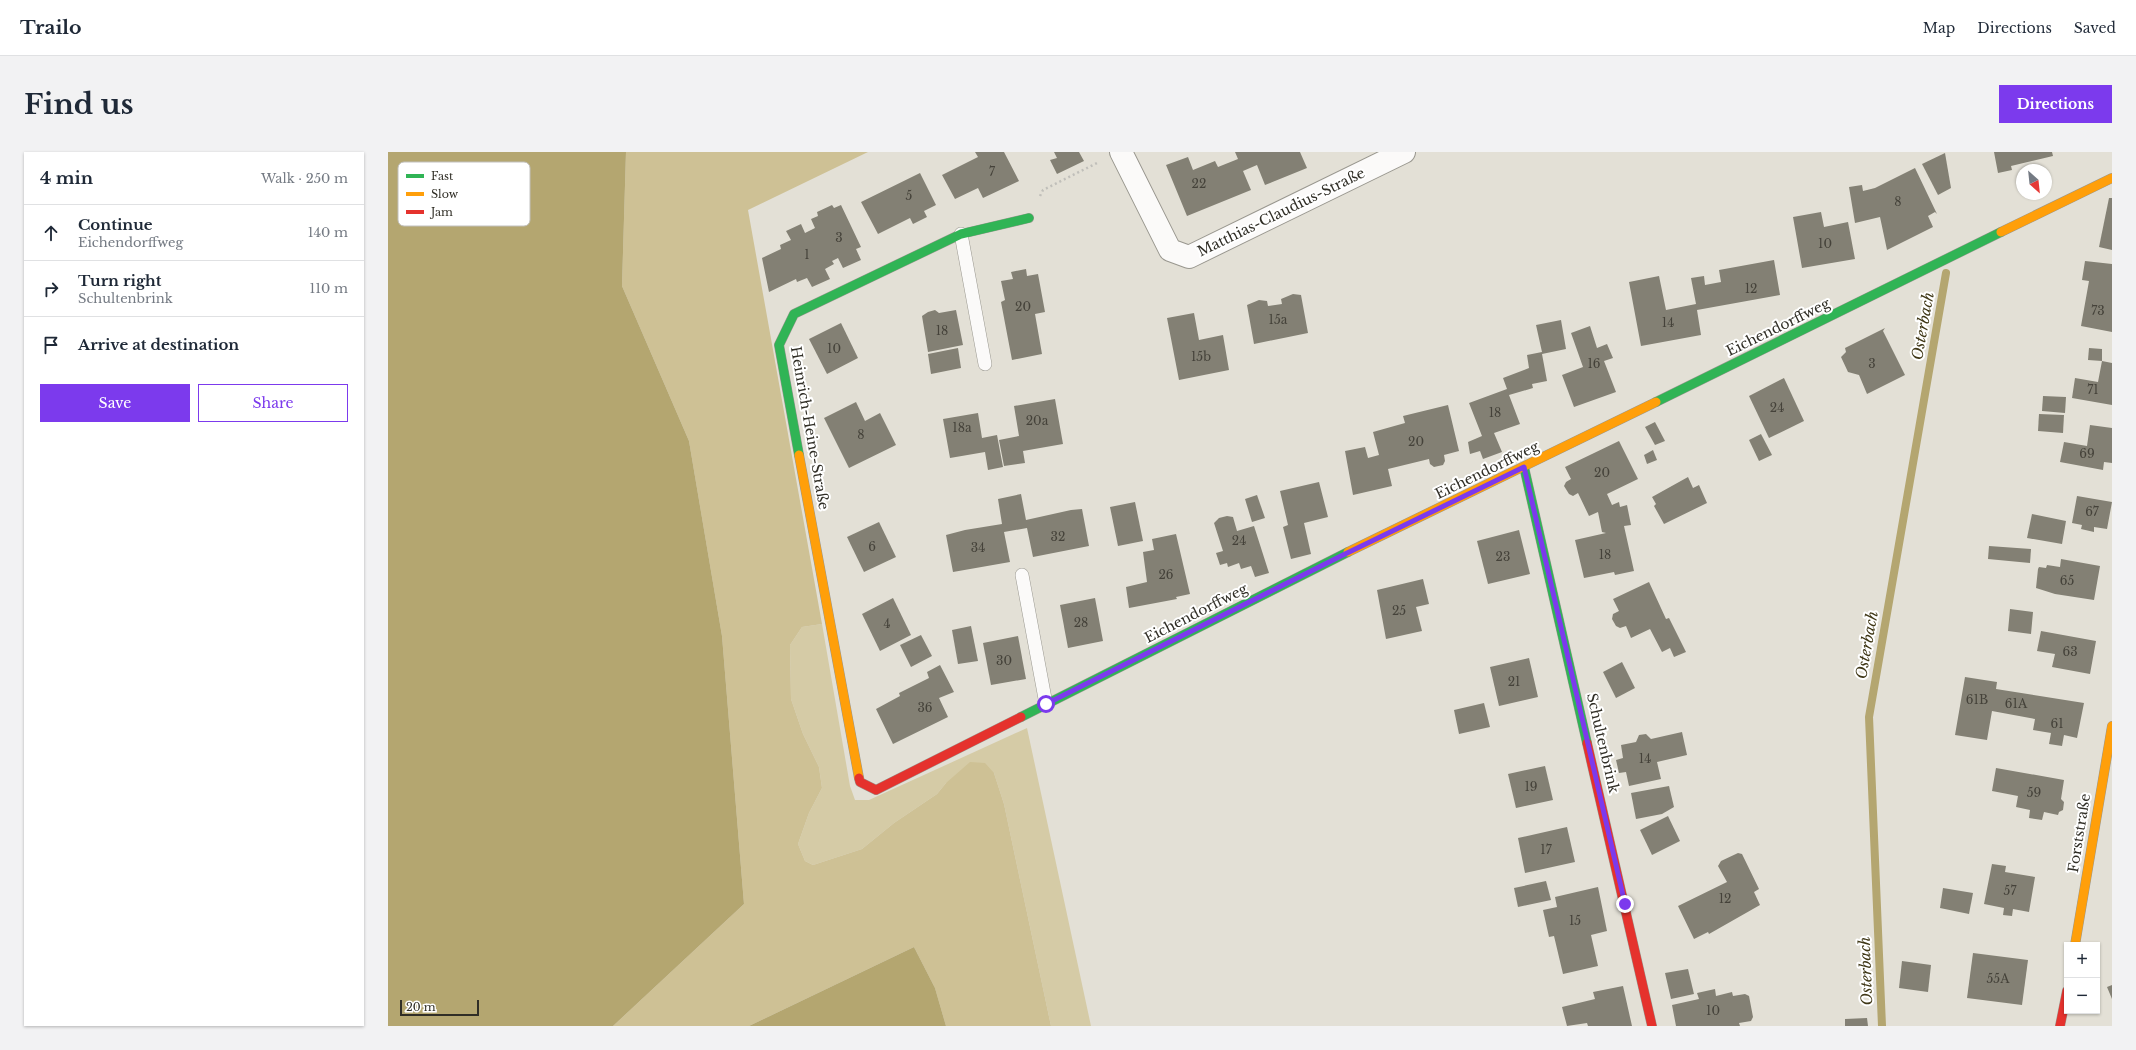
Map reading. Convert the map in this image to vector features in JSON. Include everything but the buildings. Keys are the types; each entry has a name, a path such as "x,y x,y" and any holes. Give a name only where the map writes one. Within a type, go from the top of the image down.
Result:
{"street":[{"name":"Matthias-Claudius-Straße","path":"1113,156 1170,250 1189,257 1404,152"},
{"name":"Eichendorffweg","path":"876,790 1341,556 2112,178"},
{"name":"Heinrich-Heine-Straße","path":"876,790 860,782 779,345 794,314 960,234 1029,218"},
{"name":"Schultenbrink","path":"1524,467 1652,1026"},
{"name":"Forststraße","path":"2077,942 2112,726"},
{"path":"2060,1026 2064,1006"}],"lane":[{"path":"960,234 985,364"},
{"path":"1022,575 1046,704"}],"path":[{"path":"1029,218 1043,190 1113,156"}],"shaded area":[{"path":"388,152 626,152 622,286 689,441 722,636 744,904 613,1026 388,1026"},
{"path":"626,152 868,152 748,210 822,624 802,627 790,645 791,699 803,734 819,767 822,788 809,813 798,844 805,861 813,865 862,849 894,823 937,794 946,783 970,762 985,763 994,773 1004,804 1051,1026 946,1026 935,988 914,947 749,1026 613,1026 744,904 722,636 689,441 622,286"},
{"path":"822,624 850,786 855,800 869,800 1027,728 1091,1026 1051,1026 1004,804 994,773 946,783 937,794 894,823 862,849 813,865 805,861 798,844 809,813 822,788 819,767 803,734 791,699 790,645 802,627"},
{"path":"914,947 935,988 946,1026 749,1026"}],"waterway":[{"name":"Osterbach","path":"1882,1026 1869,717 1946,273"}],"traffic: fast":[{"path":"799,455 779,345 794,314 961,234 1029,218"},
{"path":"1656,402 2001,232"},
{"path":"1524,467 1587,743"},
{"path":"1021,717 1348,552"}],"traffic: slow":[{"path":"2001,232 2112,178"},
{"path":"1348,552 1656,402"},
{"path":"799,455 859,778"},
{"path":"2076,942 2112,726"}],"traffic: jam":[{"path":"859,778 860,782 876,790 1021,717"},
{"path":"1587,743 1652,1026"},
{"path":"2060,1026 2064,1006"}],"route":[{"path":"1046,704 1341,556 1524,467 1625,904"}]}
